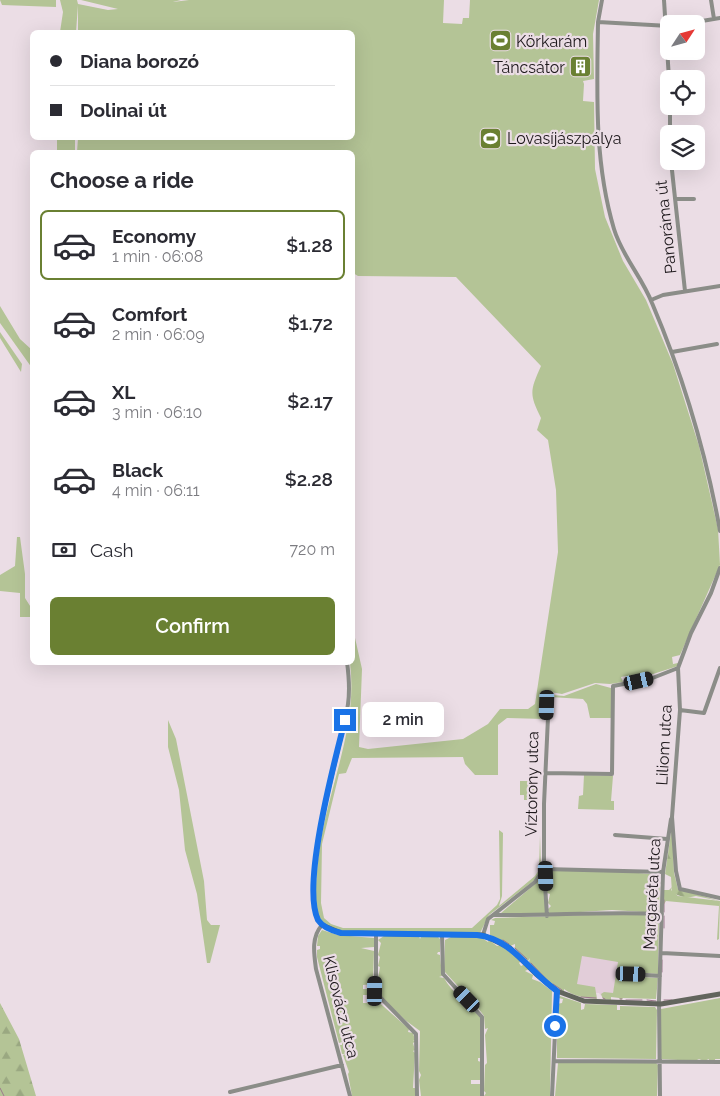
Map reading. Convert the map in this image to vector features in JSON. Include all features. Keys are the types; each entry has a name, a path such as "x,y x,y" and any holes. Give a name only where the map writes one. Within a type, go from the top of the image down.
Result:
{"street":[{"path":"602,0 598,22 600,168 614,230 624,254 651,300 672,352 698,439 720,531"},
{"path":"664,0 666,15"},
{"path":"711,0 714,19"},
{"path":"705,20 720,18"},
{"path":"598,22 660,26"},
{"name":"Panoráma út","path":"673,170 685,290"},
{"path":"675,199 694,199"},
{"path":"651,300 685,290 720,286"},
{"path":"672,352 717,344"},
{"name":"Liliom utca","path":"720,568 691,633 678,668 680,710 672,816 676,871 680,889 720,898"},
{"path":"347,665 348,703 317,842 314,893 316,914 322,925 341,933 483,936 510,948 536,974 557,991 584,1001 659,1004 720,994"},
{"path":"546,773 612,774 613,686 650,679 678,668"},
{"path":"680,710 704,713 720,668"},
{"name":"Víztorony utca","path":"547,916 544,869 549,696"},
{"name":"Margaréta utca","path":"660,1096 659,1004 663,872 672,816"},
{"path":"616,835 667,839"},
{"path":"483,936 488,919 535,882 544,869 663,872"},
{"path":"494,915 547,916 618,912 662,914"},
{"name":"Klisovácz utca","path":"322,925 315,940 316,969 350,1096"},
{"path":"376,934 376,993 416,1034 417,1096"},
{"path":"442,935 443,974 482,1017 482,1096"},
{"path":"662,953 720,956"},
{"path":"631,974 660,976"},
{"path":"552,1096 557,991"},
{"path":"554,1061 720,1062"},
{"path":"230,1092 342,1065"}],"shaded area":[{"path":"582,934 626,936 613,993 602,997 599,993 596,993 597,997 569,992"}],"green space":[{"path":"0,0 56,0 56,7 2,5"},
{"path":"60,0 77,0 78,4 108,10 118,9 81,0 181,0 173,2 189,0 444,0 443,23 462,24 463,18 469,18 470,0 599,0 593,34 594,79 583,81 583,101 594,102 595,169 605,217 623,261 646,300 673,364 699,446 718,529 720,565 680,655 672,657 673,664 664,666 678,663 678,666 650,675 650,677 627,681 626,676 621,677 623,682 610,684 595,683 562,694 548,690 544,719 507,718 498,725 498,775 475,775 465,764 463,757 352,758 346,773 339,774 322,844 321,903 324,918 331,924 343,928 472,928 497,905 500,899 499,830 503,833 502,896 499,906 535,876 539,870 540,835 541,868 536,879 489,915 480,933 342,931 335,929 328,926 318,914 316,898 317,872 325,819 345,742 351,690 350,665 355,665 355,638 362,669 359,747 368,749 463,739 488,724 500,709 528,709 535,704 558,552 556,490 548,440 537,430 541,418 534,403 532,392 541,366 456,277 358,276 355,274 355,150 77,150 78,140 355,140 355,30 78,30 78,5 76,30 60,30 63,12"},
{"path":"57,140 75,140 75,150 57,150"},
{"path":"0,306 20,339 30,348 30,365 0,323"},
{"path":"0,332 22,364 21,372 0,338"},
{"path":"17,537 20,537 25,574 25,598 30,606 30,617 20,617 20,593 0,591 0,575 15,566"},
{"path":"596,684 611,688 612,718 590,718 587,704 583,699 550,697 553,695 564,696"},
{"path":"168,720 176,739 204,881 207,920 211,925 220,925 210,963 207,963 197,894 185,850 179,790 168,747"},
{"path":"584,775 613,776 611,801 614,801 614,810 578,809 579,796 583,795"},
{"path":"520,781 535,781 535,800 524,800 524,795 520,795"},
{"path":"672,826 674,873 678,889 720,901 696,896 686,898 672,893 671,877 665,874"},
{"path":"546,871 617,871 660,875 659,913 612,910 549,914 548,909 551,906 548,903 550,894 547,893"},
{"path":"544,873 546,913 541,915 501,913 535,884"},
{"path":"672,887 671,890 678,896 720,901 719,939 717,940 719,906 666,901 663,906 664,890 669,890"},
{"path":"620,914 659,915 658,974 629,972 629,976 658,978 656,999 623,998 621,1000 611,997 611,1000 603,999 601,994 604,992 613,993 618,962 582,956 577,984 595,987 597,999 579,996 564,989 564,992 543,977 529,962 530,958 528,961 515,949 515,944 510,946 490,935 490,925 494,925 495,921 491,920 495,918"},
{"path":"322,930 338,935 374,938 374,947 361,948 374,951 373,984 363,985 363,989 373,989 374,995 363,995 363,1003 370,1003 370,998 374,998 409,1029 408,1032 413,1033 415,1040 413,1041 416,1041 413,1043 415,1050 413,1051 415,1053 413,1088 415,1088 415,1096 352,1096 349,1072 343,1055 345,1054 342,1054 340,1045 342,1045 342,1042 339,1043 317,957 317,950 320,949 320,946 317,946 318,936"},
{"path":"384,936 419,936 420,939 421,937 438,937 440,939 440,952 437,954 440,955 442,976 439,977 444,978 452,989 481,1018 481,1058 478,1058 478,1061 481,1062 480,1080 471,1080 471,1084 480,1084 481,1096 421,1096 419,1080 421,1075 419,1071 420,1031 405,1020 378,994 380,967 378,966 380,957 378,955 381,943 378,940"},
{"path":"451,937 482,938 488,942 489,940 497,946 501,945 521,961 519,963 521,966 525,964 529,969 525,971 533,975 532,979 540,982 552,991 550,1096 484,1096 486,1093 484,1091 485,1065 487,1063 485,1035 488,1028 485,1029 484,1016 478,1008 480,1005 469,995 467,996 444,971 445,940"},
{"path":"560,996 581,1003 581,1010 584,1009 585,1004 617,1005 617,1010 620,1010 620,1006 655,1007 657,1010 656,1059 557,1058 557,1004 562,1003 563,999 558,998"},
{"path":"720,998 720,1059 704,1061 699,1059 695,1061 661,1059 661,1009"},
{"path":"0,1003 19,1039 36,1096 0,1096"},
{"path":"558,1063 656,1063 658,1065 657,1096 555,1096"}],"waterway":[{"path":"664,900 664,912"},
{"path":"664,916 664,928"},
{"path":"503,940 509,944"},
{"path":"515,948 527,959"},
{"path":"662,960 662,972"},
{"path":"531,963 549,982"},
{"path":"553,984 562,990"},
{"path":"581,997 596,998"},
{"path":"626,1000 642,1000"},
{"path":"647,1000 656,1001"},
{"path":"664,1000 672,1000"},
{"path":"0,1088 4,1096"}],"place":[{"name":"Körkarám","path":"500,41"},
{"name":"Táncsátor","path":"581,67"},
{"name":"Lovasíjászpálya","path":"491,138"}],"route":[{"path":"345,720 317,842 314,893 318,920 322,925 341,933 467,934 495,940 518,954 536,974 557,991 555,1026"}]}
